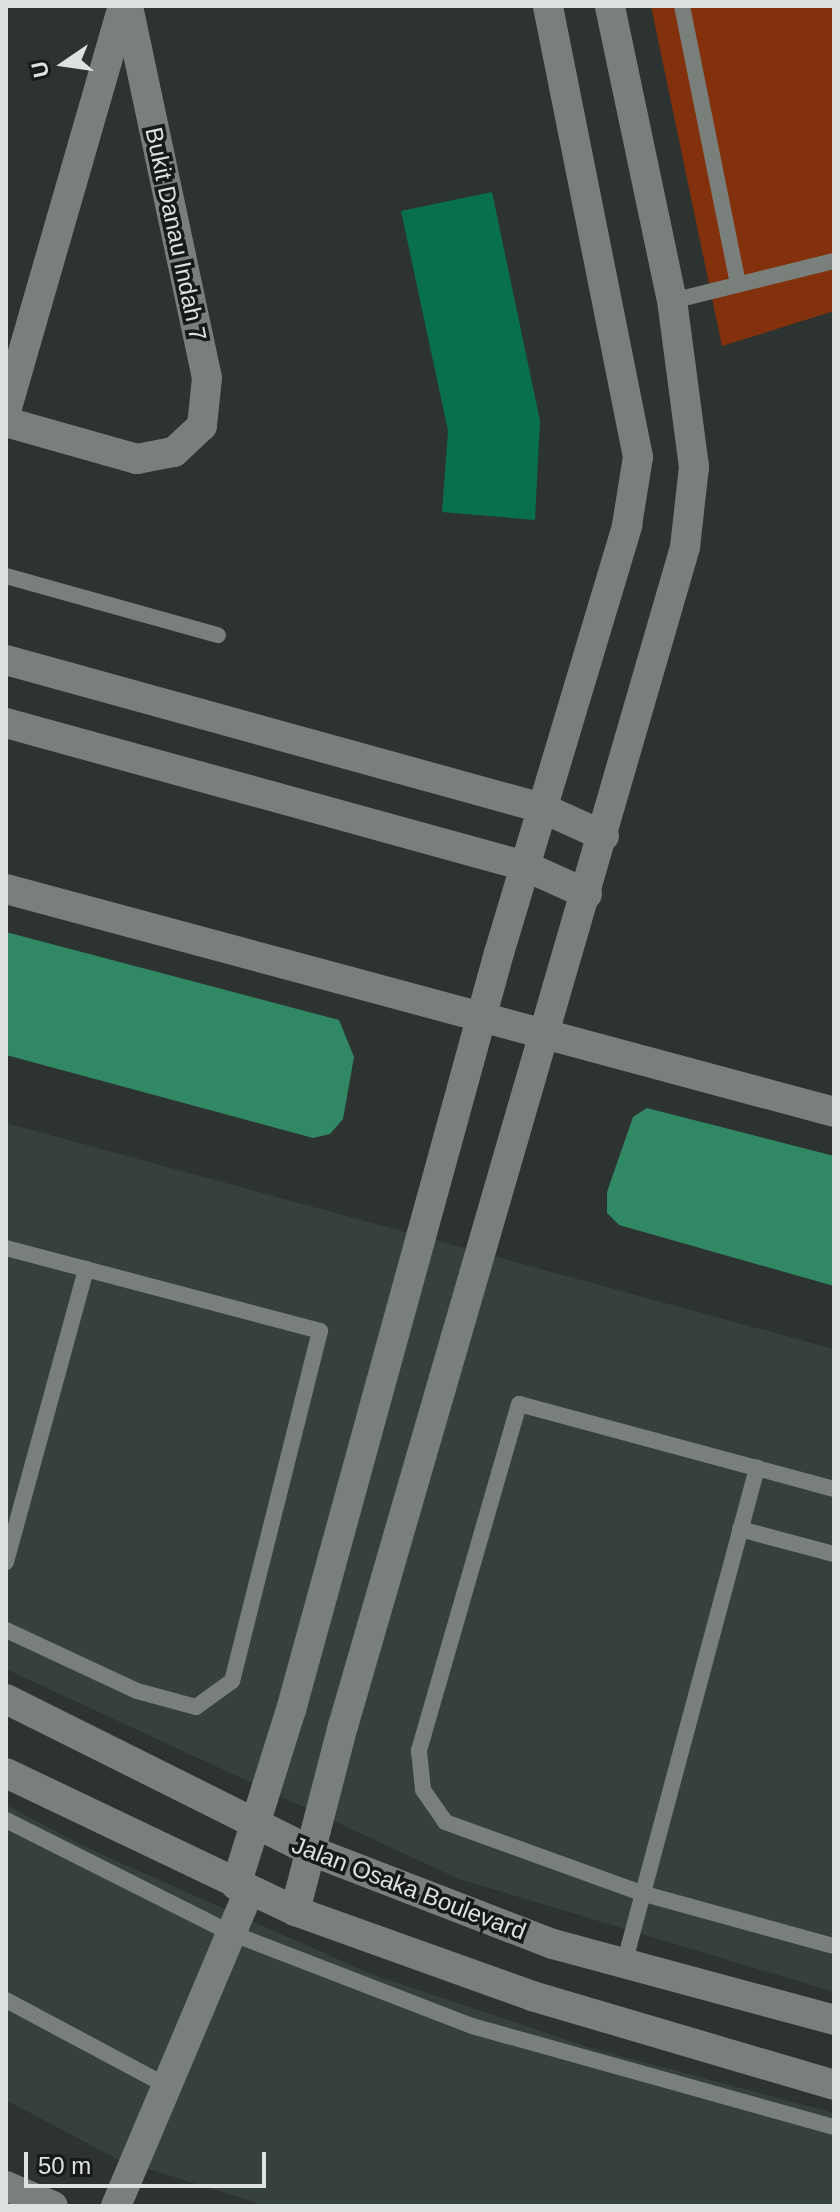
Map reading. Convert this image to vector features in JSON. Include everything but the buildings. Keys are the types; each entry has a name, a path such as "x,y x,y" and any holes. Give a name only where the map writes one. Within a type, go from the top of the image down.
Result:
{"street":[{"name":"Bukit Danau Indah 7","path":"6,411 126,6"},
{"name":"Bukit Danau Indah 7","path":"6,422 137,459 174,452 202,426 207,378 126,6"},
{"path":"116,2206 231,1933 243,1888 254,1820 291,1710 499,953 627,525 638,457 548,6"},
{"path":"295,1911 309,1850 565,972 685,547 694,467 672,301 610,6"},
{"path":"6,660 542,808 604,836"},
{"path":"6,723 525,866 587,894"},
{"path":"6,889 834,1112"},
{"name":"Jalan Osaka Boulevard","path":"6,1699 309,1850 553,1944 834,2020"},
{"path":"6,1773 295,1911 532,1996 834,2085"},
{"path":"6,2186 53,2206"}],"lane":[{"path":"682,6 738,284"},
{"path":"672,301 834,261"},
{"path":"6,576 218,635"},
{"path":"6,1248 320,1331 232,1681 196,1707 137,1691 6,1630"},
{"path":"6,1562 86,1269"},
{"path":"834,1489 519,1404 419,1751 423,1790 445,1822 641,1893 834,1946"},
{"path":"624,1964 757,1468"},
{"path":"740,1529 834,1554"},
{"path":"6,1820 231,1933 472,2026 834,2127"},
{"path":"6,2000 167,2086"}],"shaded area":[{"path":"651,6 834,6 834,311 722,346"},
{"path":"6,932 339,1020 354,1057 343,1119 330,1134 313,1138 6,1055"},
{"path":"647,1108 834,1156 834,1286 619,1225 607,1213 607,1192 633,1117"},
{"path":"6,1123 834,1349 834,1992 459,1879 6,1669"},
{"path":"6,1805 85,1847 371,1974 591,2048 834,2113 834,2206 266,2206 117,2159 6,2100"}]}
